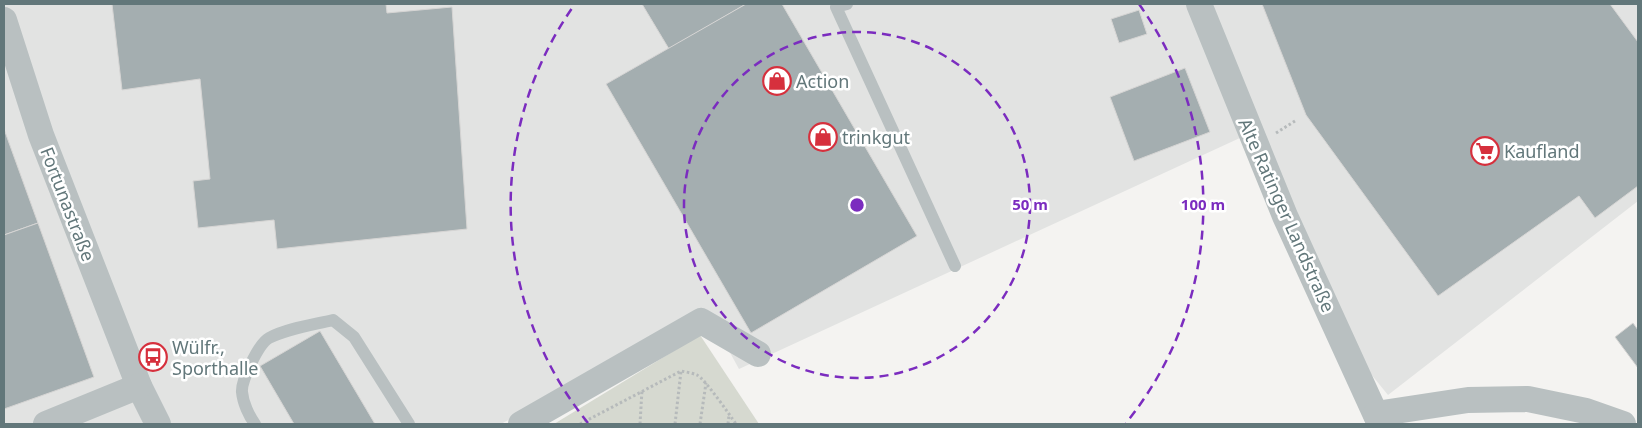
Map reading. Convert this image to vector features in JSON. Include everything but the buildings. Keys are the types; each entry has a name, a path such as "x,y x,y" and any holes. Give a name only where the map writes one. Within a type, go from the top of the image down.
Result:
{"street":[{"name":"Alte Ratinger Landstraße","path":"1199,4 1284,216 1378,419"},
{"name":"Fortunastraße","path":"4,20 41,135 139,386 158,424"},
{"path":"521,424 701,321 758,354"},
{"path":"46,424 139,386"},
{"path":"1378,419 1468,400 1528,399 1586,410 1623,424"}],"lane":[{"path":"846,4 836,7 955,266"},
{"path":"255,424 249,417 242,391 252,360 268,339 300,327 333,320 354,337 409,424"}],"path":[{"path":"1278,138 1276,132 1295,122"},
{"path":"675,424 681,371"},
{"path":"580,424 681,371 698,376 706,382 736,424"},
{"path":"700,424 706,382"},
{"path":"640,424 642,390"},
{"path":"728,424 729,414"}],"shaded area":[{"path":"4,4 1638,4 1638,201 1388,395 1362,363 1255,131 739,369 706,309 501,424 4,424"},
{"path":"700,335 759,424 554,424"}],"place":[{"name":"Action","path":"777,81"},
{"name":"trinkgut","path":"823,137"},
{"name":"Kaufland","path":"1485,151"},
{"name":"Wülfr., Sporthalle","path":"153,357"}]}
